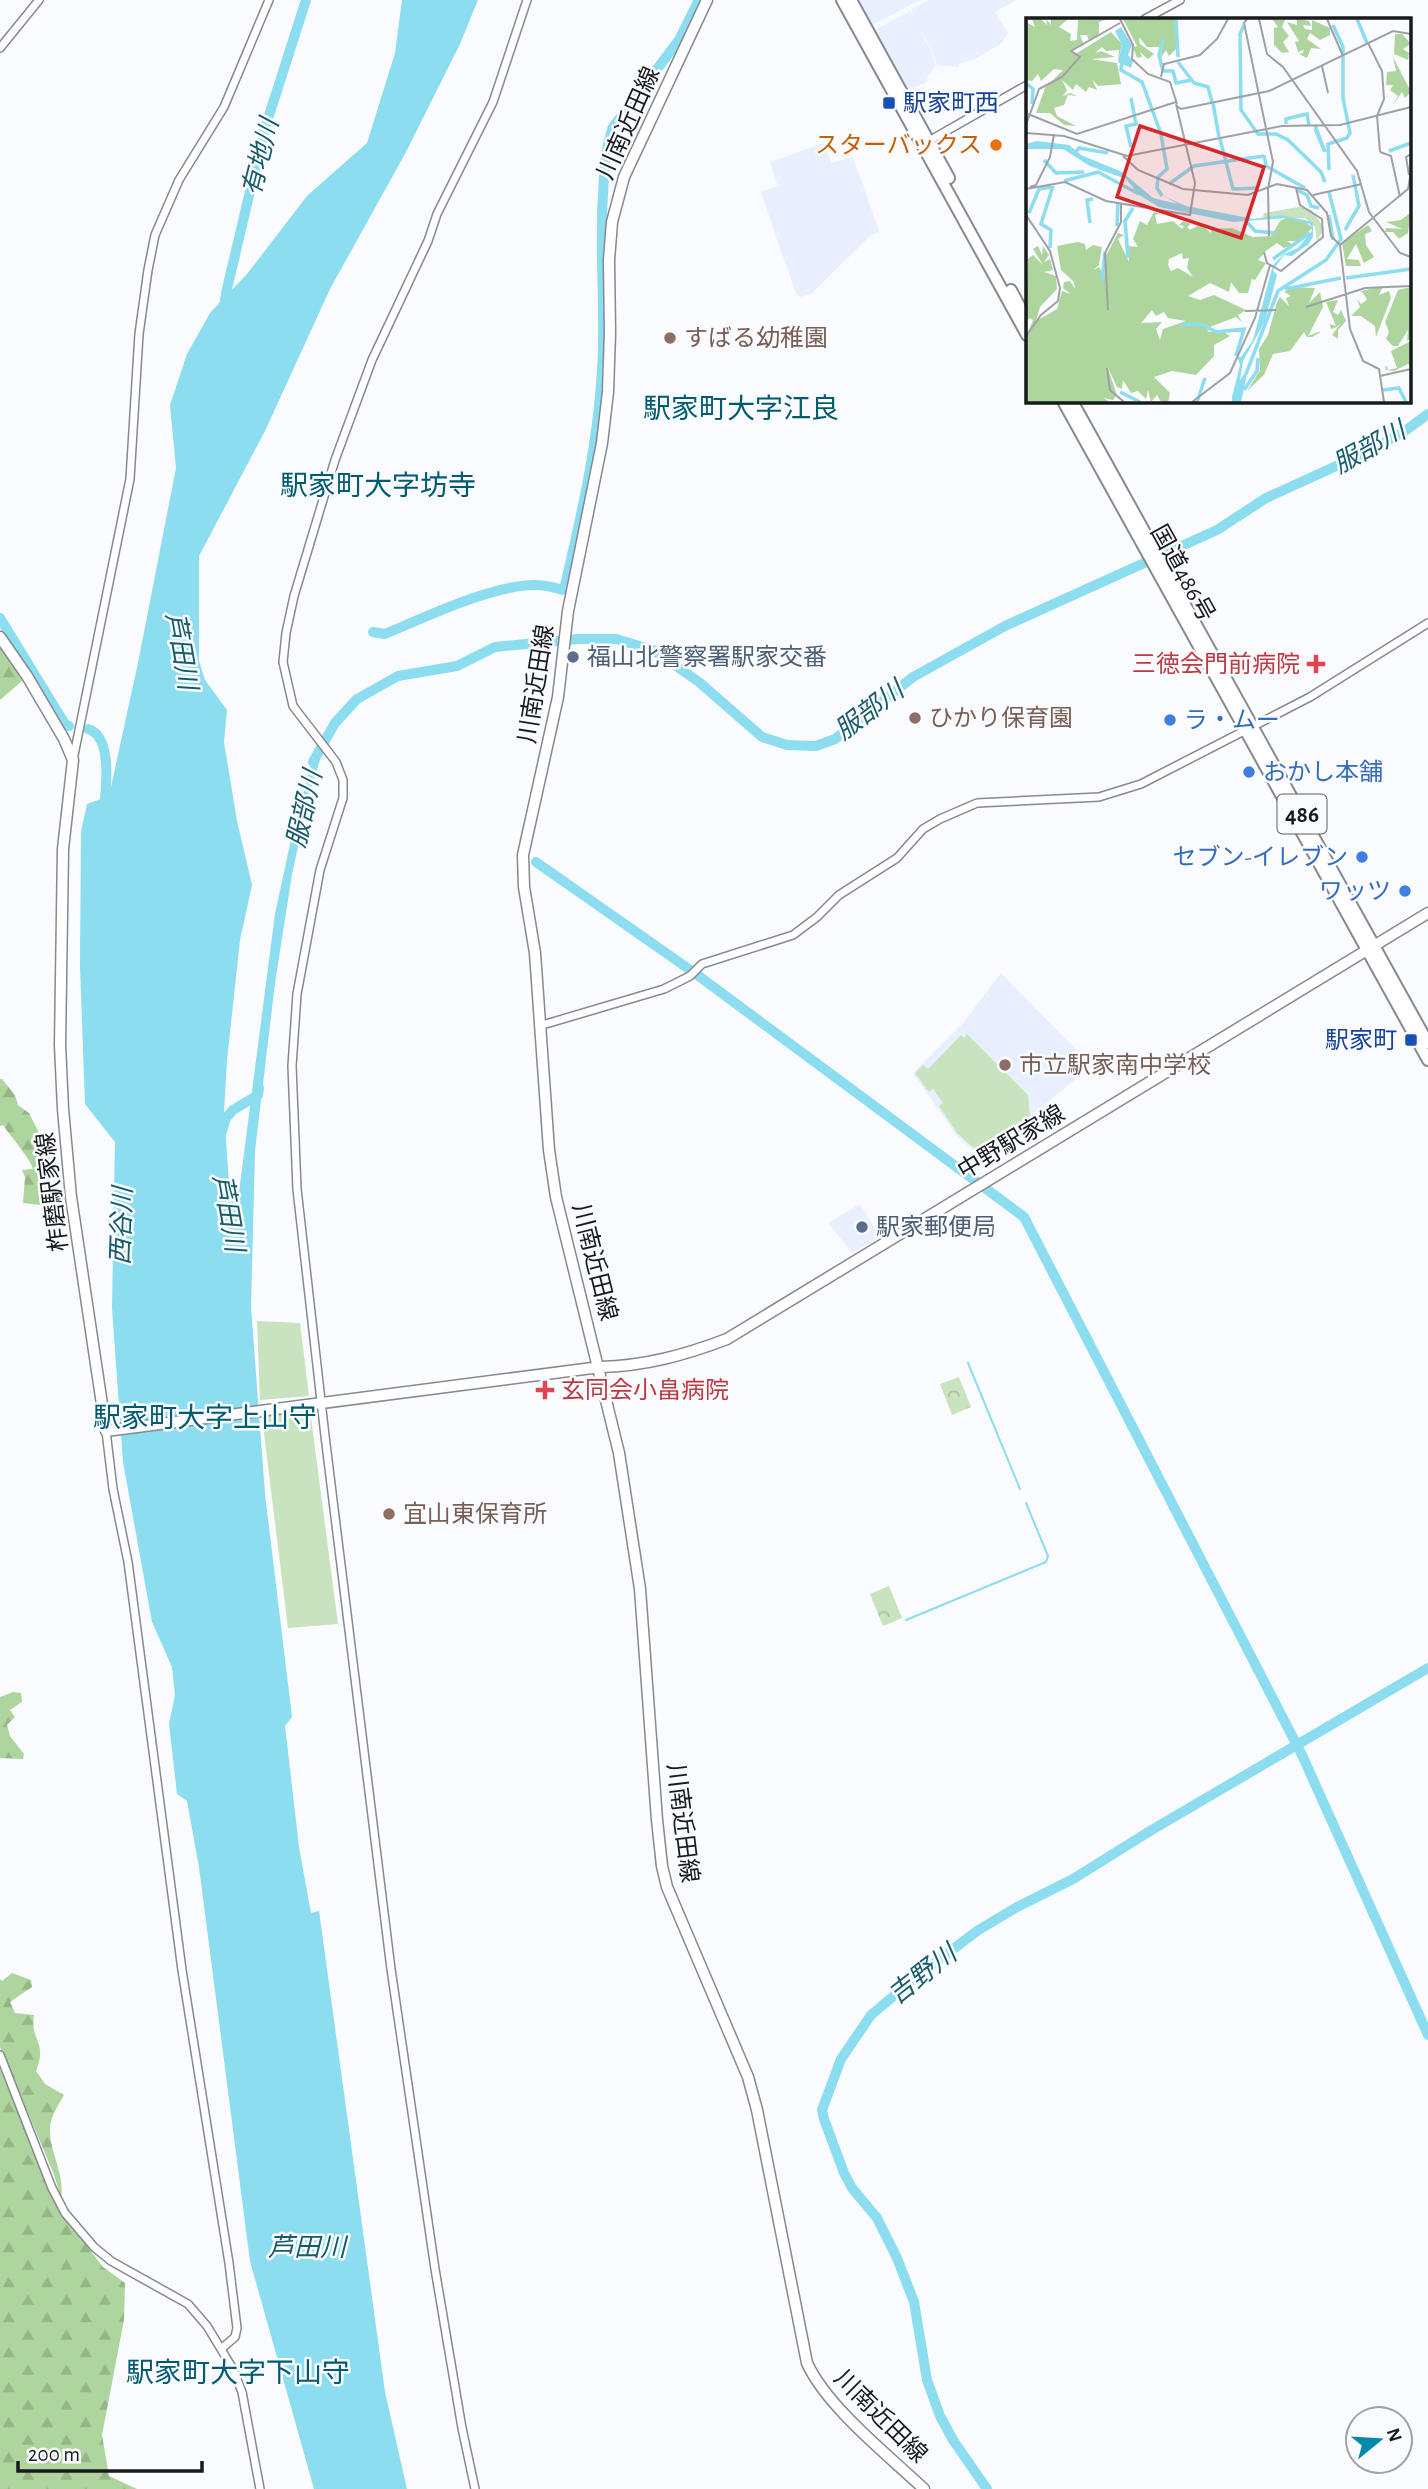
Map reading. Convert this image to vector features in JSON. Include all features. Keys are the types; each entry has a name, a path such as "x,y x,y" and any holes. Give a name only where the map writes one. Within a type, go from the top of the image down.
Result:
{"highway":[{"path":"842,0 1026,318"},
{"path":"850,0 1026,333"},
{"name":"国道486号","path":"1064,402 1250,728 1371,948 1428,1060"},
{"name":"国道486号","path":"1073,402 1142,535"},
{"name":"国道486号","path":"1371,948 1428,1043"}],"main road":[{"name":"川南近田線","path":"707,0 624,177 612,222 609,260 611,333 608,392 597,473 564,642 550,736 523,855 524,887 535,953 549,1150 556,1196 620,1453 640,1589 657,1820 667,1887 748,2077 757,2110 807,2363 813,2376 832,2400 924,2489"},
{"path":"0,637 64,738 73,760"},
{"name":"柞磨駅家線","path":"73,760 63,849 60,1045 62,1088 71,1197 107,1431"},
{"name":"中野駅家線","path":"600,1367 658,1362 727,1339 1428,912"},
{"path":"107,1431 600,1367"}],"street":[{"path":"0,48 39,0"},
{"path":"73,760 130,479 139,334 155,236 179,180 224,107 269,0"},
{"path":"475,2489 435,2269 393,1982 318,1405 297,1189 292,1066 297,994 320,870 342,798 342,780 336,762 293,705 288,692 284,649 294,596 335,460 372,360 428,241 437,214 493,102 527,0"},
{"path":"1147,18 1180,0"},
{"path":"925,143 1026,86"},
{"path":"539,1026 664,989 690,976 702,964 793,935 817,917 839,895 897,858 913,838 940,819 978,803 1099,797 1141,784 1310,698 1428,623"},
{"path":"107,1431 113,1489 128,1562 181,1970 229,2263 237,2328 235,2337 221,2349"},
{"path":"0,2055 52,2188 65,2213 79,2231 111,2261 188,2304 207,2326 233,2369 242,2392 260,2489"}],"shaded area":[{"path":"859,0 920,0 872,25"},
{"path":"930,0 1016,0 995,12 1008,33 1002,43 977,58 959,64 959,67 937,65 932,50 916,23 931,51 935,66 927,77 927,82 908,90 875,30 910,11 915,20 911,9"},
{"path":"824,143 831,163 853,157 879,231 869,237 811,294 800,297 796,294 761,192 778,186 770,162"},
{"name":"市立駅家南中学校","path":"1001,973 1090,1067 1012,1132 977,1154 956,1135 913,1073 963,1023"},
{"path":"860,1204 880,1237 852,1253 828,1223"}],"green space":[{"path":"0,642 22,681 0,700"},
{"path":"967,1034 1028,1095 1030,1117 1012,1132 1009,1130 978,1152 957,1133 939,1106 943,1103 933,1089 929,1092 915,1073 923,1065 928,1069 961,1035 964,1038"},
{"path":"0,1079 15,1095 18,1105 29,1113 50,1155 49,1206 23,1203 25,1177 22,1170 33,1169 3,1125 0,1126"},
{"path":"257,1321 300,1323 309,1396 260,1400"},
{"path":"959,1377 971,1407 952,1415 940,1384"},
{"path":"310,1410 338,1624 288,1628 262,1417"},
{"path":"889,1586 902,1618 883,1626 870,1594"},
{"path":"13,1692 21,1693 22,1702 10,1710 15,1717 7,1725 10,1736 24,1754 23,1759 0,1758 0,1697"},
{"path":"12,1973 31,1980 32,1987 10,2002 15,2013 34,2015 34,2031 40,2047 36,2071 45,2084 64,2095 54,2112 50,2126 52,2148 61,2180 61,2197 0,2047 0,1979 2,1981"},
{"path":"0,2069 59,2210 103,2267 125,2283 124,2320 102,2435 109,2476 137,2489 0,2489"}],"water":[{"name":"芦田川","path":"402,0 478,0 460,44 406,152 330,289 265,431 199,556 199,661 205,680 227,710 224,742 237,821 252,885 240,940 224,1112 230,1197 238,1200 275,914 292,835 316,746 322,753 292,874 275,983 255,1151 251,1307 265,1494 292,1717 285,1726 299,1847 311,1913 319,1911 385,2392 407,2489 314,2489 250,2261 199,1867 187,1801 177,1794 169,1724 175,1695 172,1667 152,1622 123,1462 112,1308 115,1142 85,1104 80,966 81,832 87,804 109,796 176,468 170,405 187,354 210,313 247,274 307,196 367,143 395,53"}],"waterway":[{"name":"有地川","path":"224,308 265,128 306,0"},
{"path":"373,632 385,634 460,603 501,590 537,585 564,590 588,481 600,398 603,348 602,217 608,144 613,127 679,40 699,0"},
{"name":"服部川","path":"313,762 335,723 357,699 398,676 457,666 495,647 578,639 616,639 653,650 699,682 762,737 787,745 816,746 835,739 913,677 1005,626 1217,530 1266,498 1369,451 1405,431 1428,414"},
{"name":"西谷川","path":"0,618 65,724 69,726"},
{"name":"西谷川","path":"88,729 96,734 105,752 104,809"},
{"path":"536,862 696,974 1024,1217 1302,1755 1428,2035"},
{"name":"服部川","path":"221,1134 226,1118 233,1110 258,1095 259,1088"},
{"path":"968,1363 1020,1489"},
{"path":"906,1620 1046,1562 1048,1556 1026,1503"},
{"name":"吉野川","path":"987,2489 940,2416 927,2380 914,2302 897,2258 877,2218 852,2188 844,2173 824,2119 822,2110 841,2059 871,2015 977,1931 1073,1879 1428,1668"}],"place":[{"name":"駅家町西","path":"889,103"},
{"name":"スターバックス","path":"996,145"},
{"name":"すばる幼稚園","path":"670,338"},
{"name":"福山北警察署駅家交番","path":"573,657"},
{"name":"三徳会門前病院","path":"1316,664"},
{"name":"ひかり保育園","path":"915,718"},
{"name":"ラ・ムー","path":"1170,720"},
{"name":"おかし本舗","path":"1249,772"},
{"name":"セブン-イレブン","path":"1362,857"},
{"name":"ワッツ","path":"1405,891"},
{"name":"駅家町","path":"1411,1040"},
{"name":"市立駅家南中学校","path":"1005,1065"},
{"name":"駅家郵便局","path":"862,1227"},
{"name":"玄同会小畠病院","path":"545,1390"},
{"name":"宜山東保育所","path":"389,1514"}],"district":[{"name":"駅家町大字江良","path":"741,408"},
{"name":"駅家町大字坊寺","path":"378,485"},
{"name":"駅家町大字上山守","path":"205,1417"},
{"name":"駅家町大字下山守","path":"238,2372"}]}
